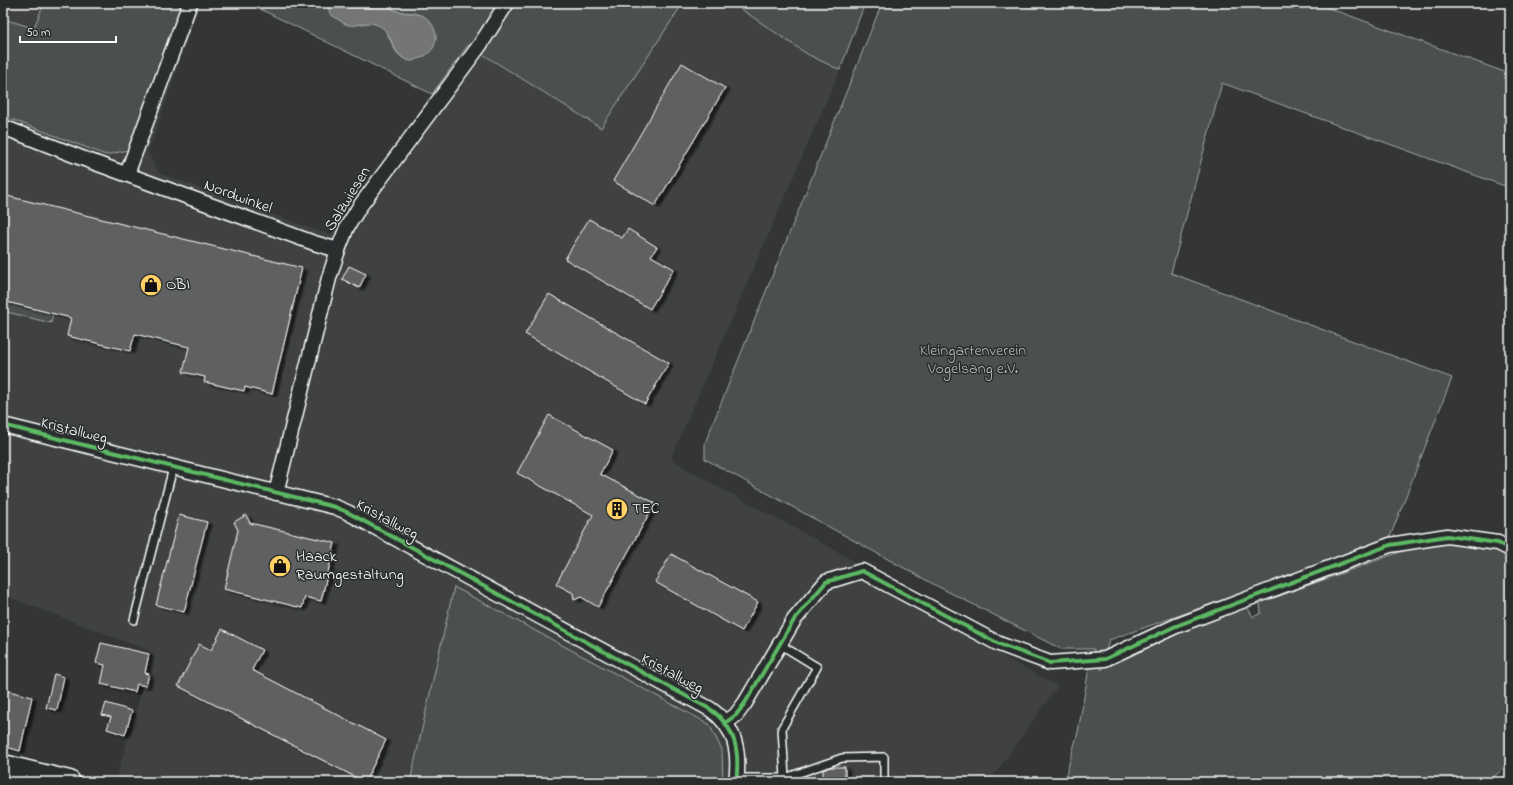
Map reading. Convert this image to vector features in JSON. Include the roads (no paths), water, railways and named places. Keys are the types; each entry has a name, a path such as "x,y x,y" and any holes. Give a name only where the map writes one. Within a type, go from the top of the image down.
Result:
{"main road":[{"path":"3,766 69,782"}],"street":[{"path":"127,174 190,3"},
{"name":"Salzwiesen","path":"276,493 329,278 347,227 360,206 480,45 507,3"},
{"name":"Nordwinkel","path":"3,127 314,243 338,250"},
{"name":"Kristallweg","path":"3,425 335,508 352,515 716,713 729,728 735,742 737,762 736,780"},
{"path":"725,723 736,715 745,703 781,645 794,620 826,582 862,571 999,644 1050,663 1105,659 1176,626 1390,545 1447,536 1498,543 1510,549"}],"lane":[{"path":"134,620 173,468"},
{"path":"781,645 817,667 782,728 785,780"},
{"path":"736,780 785,780 842,758 884,757 884,782"}],"place":[{"name":"OBI","path":"151,285"},
{"name":"TEC","path":"617,509"},
{"name":"Haack Raumgestaltung","path":"280,566"}],"park label":[{"name":"Kleingartenverein Vogelsang e.V.","path":"973,360"}]}
